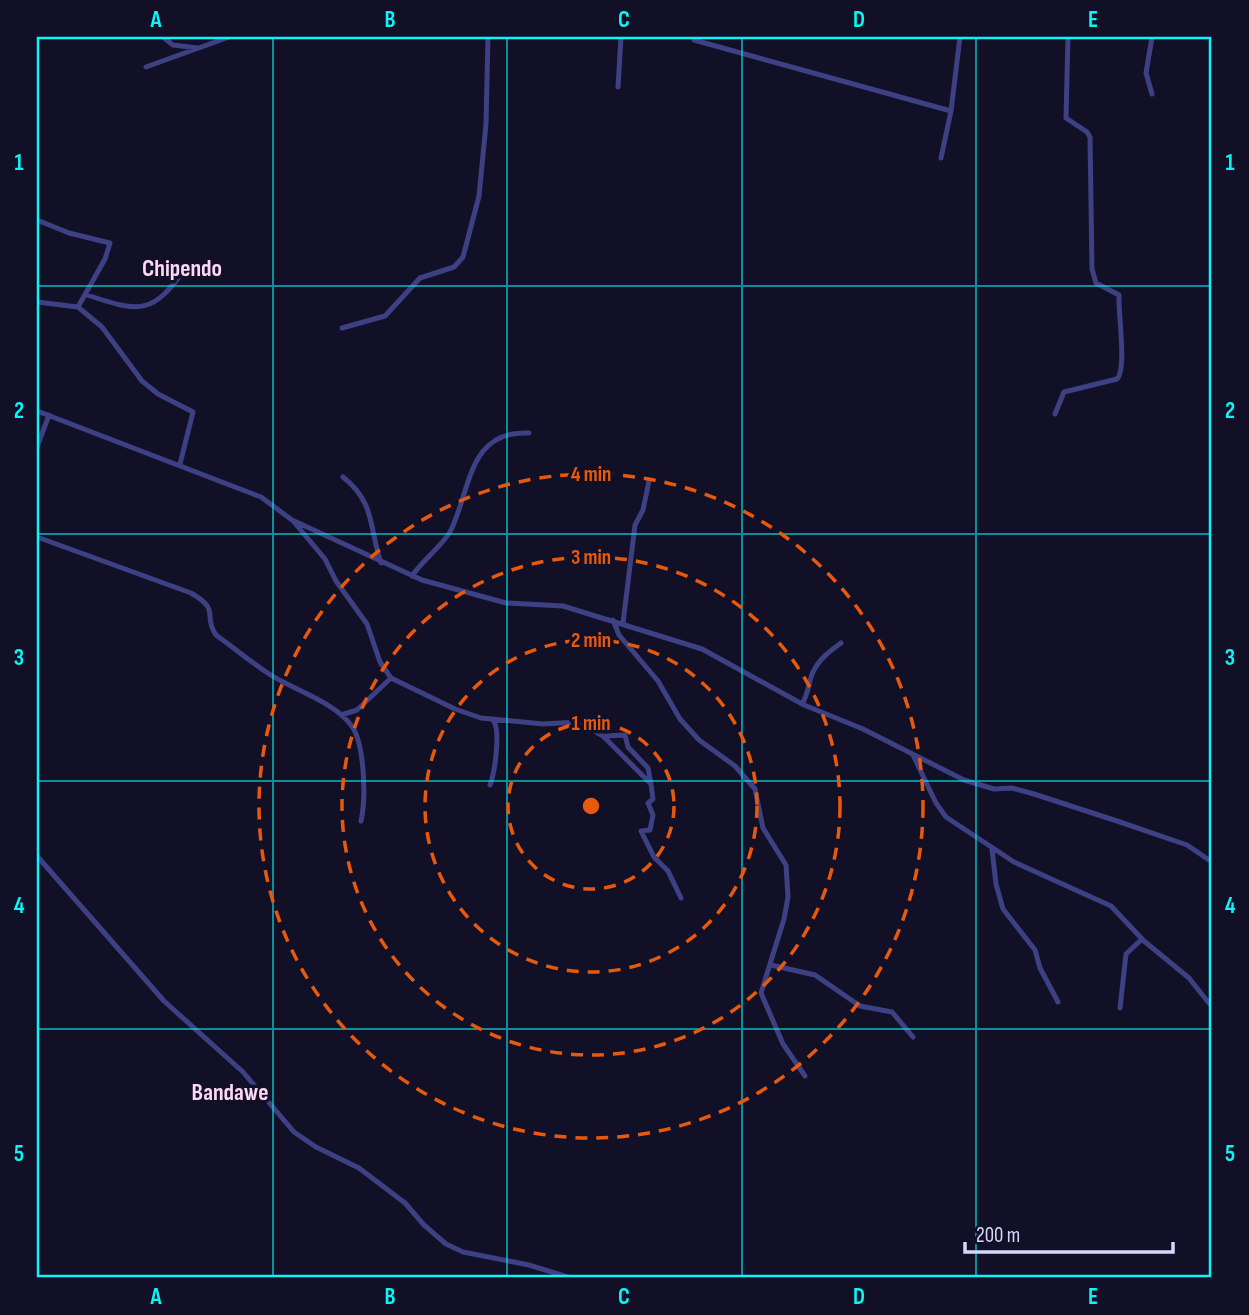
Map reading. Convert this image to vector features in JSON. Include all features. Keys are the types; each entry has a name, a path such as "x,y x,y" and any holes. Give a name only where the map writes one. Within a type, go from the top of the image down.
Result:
{"street":[{"path":"163,37 173,45 199,49"},
{"path":"146,67 229,37"},
{"path":"342,328 385,316 421,278 454,267 463,257 479,196 486,124 488,37"},
{"path":"618,87 621,37"},
{"path":"942,158 960,37"},
{"path":"1055,414 1064,392 1116,379 1122,367 1119,295 1096,283 1092,269 1090,138 1087,132 1066,118 1068,37"},
{"path":"1152,37 1146,73 1152,94"},
{"path":"694,40 951,111"},
{"path":"37,220 69,233 110,243 87,295 78,307"},
{"path":"87,295 117,305 141,307 169,292 187,266"},
{"path":"37,302 78,307 102,327 142,381 158,394 193,412 180,464"},
{"path":"37,411 261,497 292,520 412,576 491,600 552,604 623,623 715,654 802,704 980,786 1034,794 1187,845 1212,862"},
{"path":"37,447 49,415"},
{"path":"412,576 450,532 471,475 489,444 505,434 529,433"},
{"path":"343,477 359,495 373,520 374,540 382,563"},
{"path":"623,623 635,525 643,510 649,481"},
{"path":"292,520 323,556 336,581 367,624 380,662 391,678 455,709 493,720 543,724 578,722 603,736 652,784"},
{"path":"37,537 191,593 207,602 216,635 270,674 341,715 354,728 357,740 366,796 361,821"},
{"path":"613,620 626,646 658,681 680,719 699,740 742,772 755,789 763,828 783,858 788,877 784,919 771,965 761,987 762,999 783,1044 805,1076"},
{"path":"802,704 808,695 813,671 827,653 841,643"},
{"path":"341,715 357,710 391,678"},
{"path":"490,785 496,754 497,725 493,720"},
{"path":"603,736 625,735 628,747 648,768 653,799 648,803 653,815 650,830 641,831 654,857 668,871 681,898"},
{"path":"913,755 941,811 992,849 1111,906 1142,939 1189,978 1212,1007"},
{"path":"992,849 996,884 1003,909 1035,950 1040,968 1058,1003"},
{"path":"37,856 54,879 164,1001 243,1072 294,1132 316,1147 359,1168 405,1203 446,1244 463,1252 529,1265 571,1278"},
{"path":"1120,1008 1126,954 1142,939"},
{"path":"771,965 815,975 860,1006 892,1012 912,1037"}],"district":[{"name":"Chipendo","path":"182,268"},
{"name":"Bandawe","path":"230,1092"}]}
